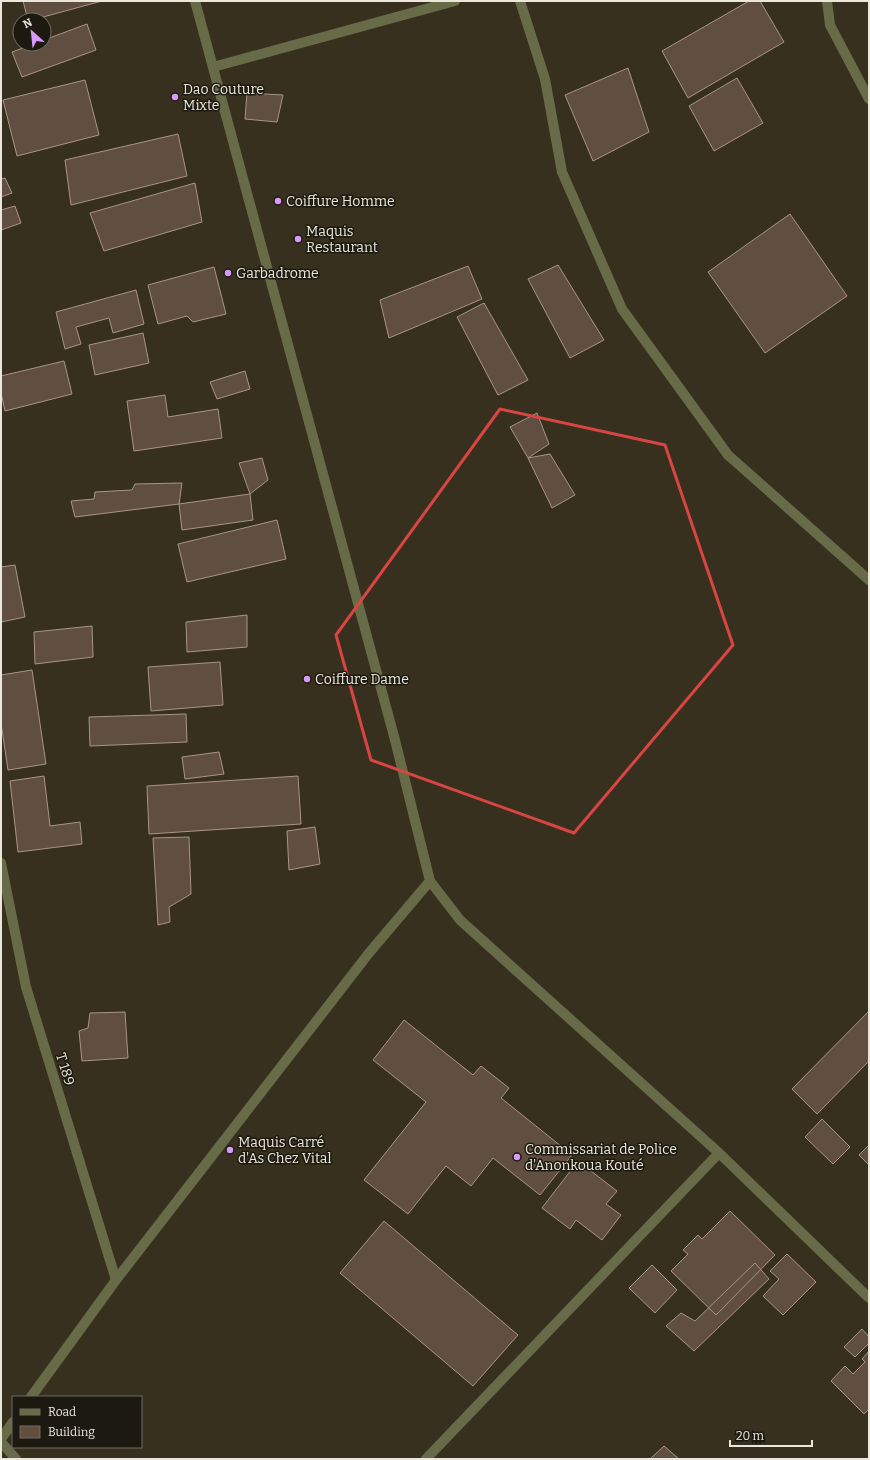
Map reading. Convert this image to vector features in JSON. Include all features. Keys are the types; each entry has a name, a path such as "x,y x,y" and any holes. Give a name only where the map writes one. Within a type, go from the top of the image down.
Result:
{"street":[{"path":"195,1 395,740 430,881 460,920 719,1152 869,1298"},
{"path":"213,67 455,1"},
{"path":"520,1 545,79 562,172 622,309 728,454 869,580"},
{"path":"827,1 830,25 869,99"},
{"name":"T 189","path":"1,863 26,987 116,1280"},
{"path":"32,1396 116,1280 369,953 430,881"},
{"path":"426,1459 719,1152"},
{"path":"12,1424 1,1440 16,1459"}],"highlighted area":[{"path":"500,409 665,445 733,645 574,833 371,760 336,635"}],"building":[{"path":"23,1 102,1 52,15 52,12 26,12"},
{"path":"749,1 760,1 784,42 688,98 662,51"},
{"path":"87,24 96,50 22,77 12,52 52,52 52,37"},
{"path":"628,68 649,132 593,161 565,95"},
{"path":"737,78 763,123 714,151 689,106"},
{"path":"85,80 99,135 17,156 3,100"},
{"path":"247,93 283,95 277,122 245,119"},
{"path":"178,134 187,176 71,205 65,160"},
{"path":"5,178 12,193 1,197 1,179"},
{"path":"195,183 202,222 104,251 90,213"},
{"path":"15,206 21,223 1,230 1,210"},
{"path":"790,214 847,296 765,353 708,272"},
{"path":"558,265 604,340 570,358 528,279"},
{"path":"468,266 482,299 389,338 380,300"},
{"path":"214,267 226,314 193,322 187,316 158,324 148,285"},
{"path":"136,290 144,324 113,333 109,318 76,327 81,344 65,349 56,312"},
{"path":"484,303 528,380 498,395 457,317"},
{"path":"143,333 149,363 95,375 89,345"},
{"path":"64,361 72,394 5,411 1,393 1,376"},
{"path":"245,371 250,389 217,399 210,382"},
{"path":"165,395 168,417 218,409 222,438 134,451 127,401"},
{"path":"537,413 549,444 528,458 510,427"},
{"path":"550,454 575,495 552,508 528,458"},
{"path":"262,458 268,480 250,494 239,463"},
{"path":"182,483 179,504 75,517 71,501 94,499 95,492 132,490 135,484"},
{"path":"250,494 253,520 182,530 179,504"},
{"path":"277,520 286,559 187,582 178,544"},
{"path":"15,565 25,617 1,622 1,567"},
{"path":"247,615 247,647 187,652 186,622"},
{"path":"92,626 93,657 35,664 34,632"},
{"path":"220,662 223,705 151,711 148,667"},
{"path":"32,670 46,764 8,770 1,723 1,675"},
{"path":"186,714 187,742 90,746 89,717"},
{"path":"219,752 224,774 185,779 182,757"},
{"path":"44,776 50,826 80,822 82,844 18,852 10,781"},
{"path":"298,776 301,824 149,834 147,786"},
{"path":"315,827 320,864 289,870 287,831"},
{"path":"189,837 191,894 169,907 170,922 158,925 153,838"},
{"path":"869,1011 869,1061 817,1114 792,1089"},
{"path":"125,1012 128,1058 82,1061 79,1031 88,1028 90,1013"},
{"path":"404,1020 473,1075 481,1066 509,1088 501,1098 572,1155 540,1195 493,1158 471,1186 446,1166 408,1214 364,1180 426,1102 373,1060"},
{"path":"822,1119 850,1147 833,1164 805,1137"},
{"path":"869,1145 869,1165 859,1155"},
{"path":"578,1161 617,1191 606,1204 621,1215 602,1240 576,1220 570,1229 542,1208"},
{"path":"730,1211 775,1255 716,1315 671,1271 688,1254 683,1250 698,1235 702,1239"},
{"path":"384,1221 518,1335 473,1386 340,1273"},
{"path":"787,1254 816,1282 783,1315 763,1296 779,1279 770,1271"},
{"path":"755,1263 769,1279 694,1351 666,1326 681,1313 695,1321"},
{"path":"652,1265 677,1290 655,1313 629,1288"},
{"path":"862,1329 869,1337 869,1343 855,1357 844,1347"},
{"path":"869,1351 869,1409 864,1414 831,1381 845,1366 853,1374 865,1362 862,1359"},
{"path":"664,1446 679,1459 650,1459"}],"place":[{"name":"Dao Couture Mixte","path":"175,97"},
{"name":"Coiffure Homme","path":"278,201"},
{"name":"Maquis Restaurant","path":"298,239"},
{"name":"Garbadrome","path":"228,273"},
{"name":"Coiffure Dame","path":"307,679"},
{"name":"Maquis Carré d'As Chez Vital","path":"230,1150"},
{"name":"Commissariat de Police d'Anonkoua Kouté","path":"517,1157"}]}
